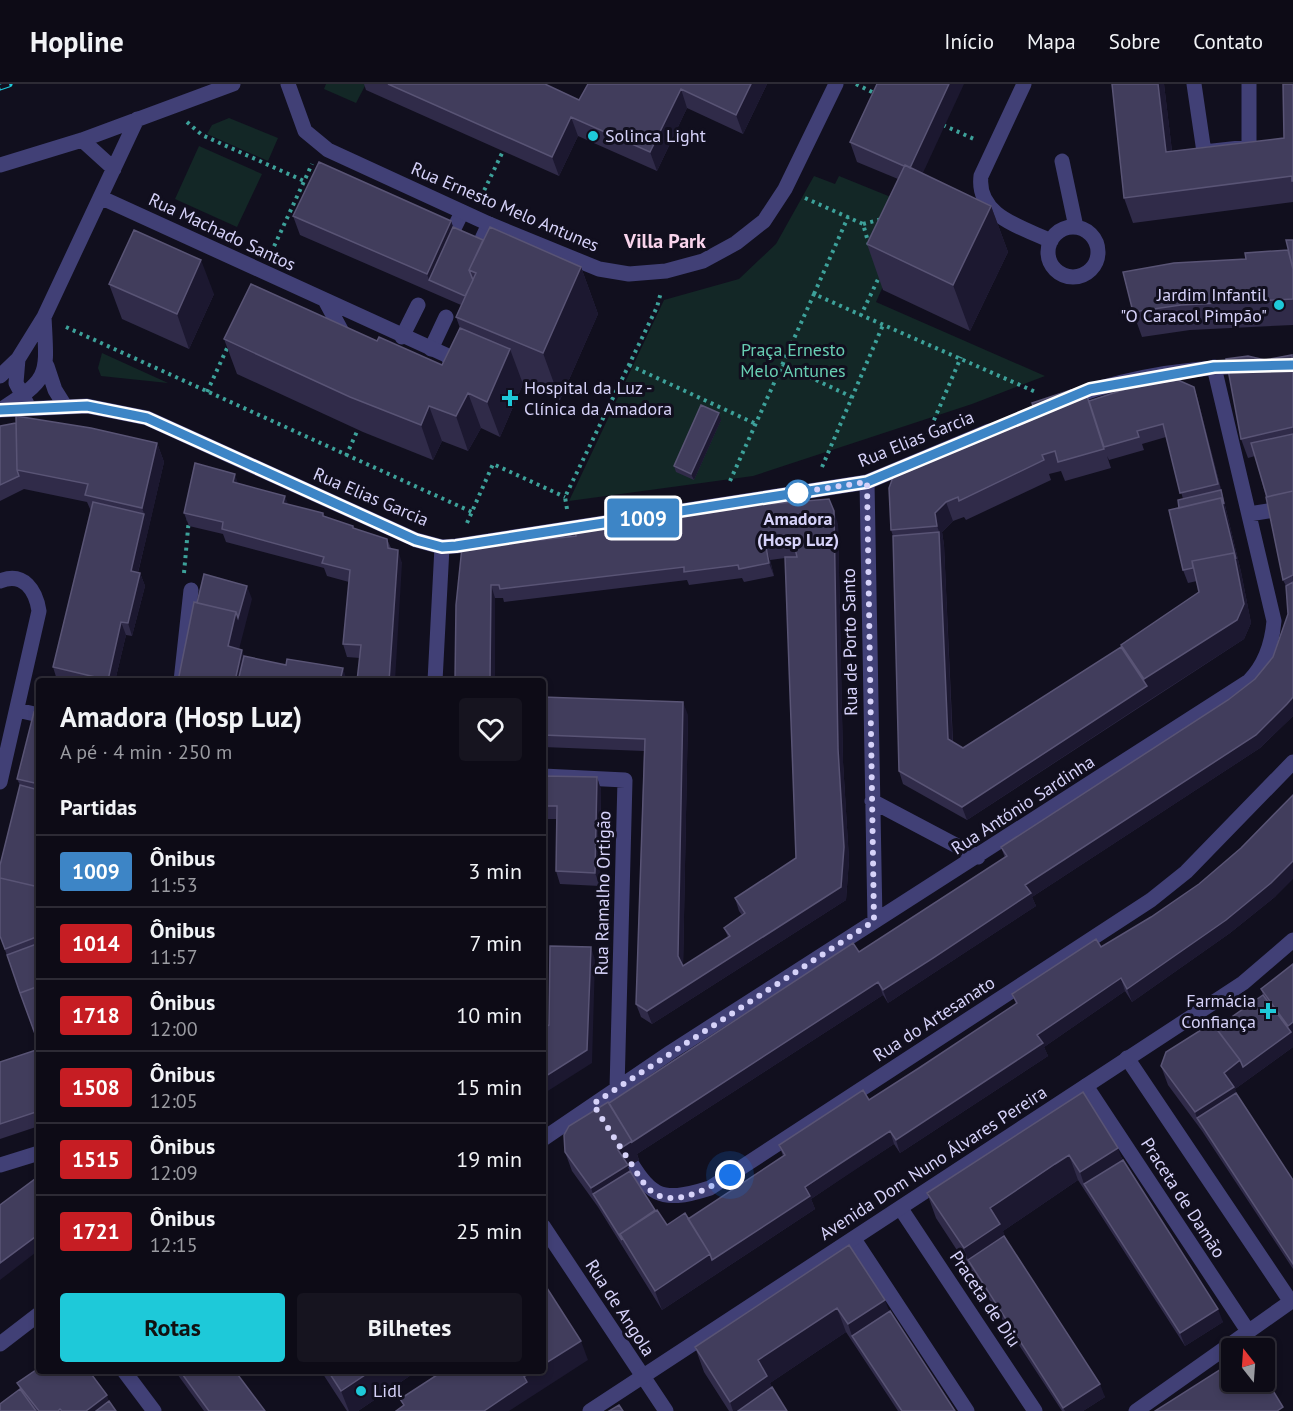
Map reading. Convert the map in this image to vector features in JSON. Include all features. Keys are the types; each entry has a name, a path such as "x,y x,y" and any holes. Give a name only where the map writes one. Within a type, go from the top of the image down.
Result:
{"street":[{"path":"0,165 82,140 233,84"},
{"name":"Rua Ernesto Melo Antunes","path":"288,84 305,131 320,146 489,224 599,269 629,274 666,271 703,261 736,243 764,221 785,189 836,84"},
{"path":"1024,84 981,176 980,187 986,202 997,216 1051,241"},
{"path":"1194,84 1203,152 1249,147 1248,84"},
{"path":"0,376 18,359 44,317 102,198 137,119"},
{"path":"82,140 114,169"},
{"path":"1062,161 1076,227"},
{"name":"Rua Machado Santos","path":"102,198 449,357 454,365 448,381 442,384"},
{"path":"447,243 467,214"},
{"path":"474,256 489,224"},
{"path":"1076,227 1093,236 1097,244 1097,260 1084,274 1072,277 1059,272 1049,257 1051,241 1060,231 1076,227"},
{"path":"326,302 349,344 363,353"},
{"path":"402,337 418,305"},
{"path":"44,317 47,366 55,390 65,406"},
{"path":"431,349 446,317"},
{"path":"18,359 16,383 26,402 47,366"},
{"path":"1036,411 1090,389 1214,367 1259,366"},
{"name":"Rua António Sardinha","path":"546,1137 596,1109 617,1089 874,921 978,858 1249,681 1258,672 1273,636 1274,621 1214,367"},
{"name":"Rua Elias Garcia","path":"0,410 26,402 87,406 147,418 416,540 442,547 549,533 867,482 1004,425"},
{"name":"Rua de Porto Santo","path":"867,482 874,921"},
{"path":"1249,514 1293,507"},
{"path":"435,678 442,547"},
{"path":"0,581 18,579 29,584 37,596 39,611 0,782"},
{"path":"181,678 191,590"},
{"path":"17,710 36,714"},
{"name":"Rua do Artesanato","path":"611,1132 652,1191 666,1197 689,1195 710,1188 1151,900 1186,872 1293,762"},
{"name":"Rua Ramalho Ortigão","path":"546,776 625,780 617,1089"},
{"path":"872,801 978,858"},
{"name":"Avenida Dom Nuno Álvares Pereira","path":"590,1411 642,1375 902,1209 1243,982 1293,940"},
{"name":"Praceta de Damão","path":"1127,1059 1292,1301"},
{"name":"Praceta de Damão","path":"1086,1086 1248,1331"},
{"path":"0,1165 36,1154"},
{"name":"Praceta de Diu","path":"902,1209 1035,1411"},
{"name":"Rua de Angola","path":"546,1231 666,1411"},
{"path":"854,1239 967,1411"},
{"path":"1136,1411 1292,1301"},
{"path":"0,1344 36,1316"},
{"path":"126,1374 154,1411"}],"path":[{"path":"855,84 887,99"},
{"path":"940,124 994,148"},
{"path":"202,135 304,181"},
{"path":"467,214 507,142"},
{"path":"785,189 863,224 885,219"},
{"path":"719,506 848,217"},
{"path":"863,224 872,251"},
{"path":"861,315 884,266"},
{"path":"666,271 657,307 629,365 756,424"},
{"path":"814,294 961,357 1058,402"},
{"name":"Rua Elias Garcia","path":"44,317 472,512 493,464 566,497 629,365"},
{"path":"812,490 883,325"},
{"path":"916,461 961,357"},
{"path":"782,364 852,397"},
{"path":"346,456 360,426"},
{"path":"189,511 182,569 191,590"}],"green space":[{"path":"326,84 366,84 356,103 324,89"},
{"path":"229,118 278,138 268,161 207,134 212,125"},
{"path":"199,146 262,174 237,227 175,199"},
{"name":"Praça Ernesto Melo Antunes","path":"814,176 835,184 839,176 918,208 876,302 1045,376 972,404 753,476 569,501 664,300 739,279 776,244"},
{"path":"102,353 168,383 101,376 98,368"}],"building":[{"path":"388,84 545,84 579,100 588,84 751,84 736,115 681,89 650,152 571,117 552,157"},
{"path":"877,84 949,84 910,168 850,142"},
{"path":"1112,84 1158,84 1166,152 1284,138 1283,84 1293,84 1293,181 1292,176 1124,198"},
{"path":"319,162 451,221 427,274 293,216"},
{"path":"905,165 991,206 953,285 867,244"},
{"path":"453,227 483,240 469,270 473,280 465,296 429,280"},
{"path":"490,227 581,267 543,353 456,317 476,273 469,270"},
{"path":"134,230 201,260 177,314 109,284"},
{"path":"1286,240 1293,240 1293,269"},
{"path":"1288,250 1293,269 1293,299 1181,305 1133,312 1123,272 1174,263 1246,259 1245,253"},
{"path":"251,284 377,341 379,337 442,365 460,328 510,349 487,402 468,393 456,416 429,406 421,425 350,397 224,339"},
{"path":"1292,355 1293,427 1241,439 1226,359 1248,356 1265,360"},
{"path":"1178,380 1194,387 1218,484 1180,493 1163,424 1137,431 1139,437 1104,447 1089,401 1135,386"},
{"path":"1071,390 1074,397 1086,393 1104,449 1058,462 1055,451 1042,455 1044,460 959,501 958,497 946,502 935,513 937,526 891,530 889,488 893,477 947,454 946,450 1035,411 1032,403"},
{"path":"701,405 719,413 691,474 674,466"},
{"path":"16,416 91,428 157,443 142,508 85,495 88,484 17,470"},
{"path":"16,423 19,476 0,485 0,426"},
{"path":"1293,434 1293,491 1267,497 1251,443"},
{"path":"195,463 235,474 233,482 285,496 283,503 323,513 323,516 387,539 388,548 398,550 389,678 357,678 361,645 343,644 350,570 322,563 324,557 222,529 223,522 184,513"},
{"path":"1221,490 1224,504 1221,498 1179,508 1178,500"},
{"path":"1293,491 1293,575 1283,580 1266,497"},
{"path":"1221,498 1236,559 1234,553 1192,561 1193,568 1183,570 1169,510"},
{"path":"829,499 834,511 838,749 844,847 841,887 647,1011 636,1004 645,739 546,735 546,697 683,702 678,956 683,966 730,936 724,928 745,913 735,898 796,858 785,557 797,557 794,543 766,547 769,563 739,569 738,565 684,572 684,567 500,589 499,585 491,585 490,678 455,678 456,605 462,547 470,540 512,537 513,543 576,536 575,528 769,502 770,504"},
{"path":"93,502 144,514 131,571 140,573 128,623 121,622 108,678 53,667"},
{"path":"939,532 948,739 963,748 1121,647 1147,686 962,807 899,771 893,536"},
{"path":"1234,553 1244,604 1237,620 1144,679 1121,645 1199,592 1192,561"},
{"path":"204,574 247,586 238,618 236,612 197,603"},
{"path":"1293,582 1293,697 1256,735 1025,885 1031,893 933,958 883,990 878,982 632,1142 609,1103 853,943 859,952 1007,856 1001,847 1228,700 1255,679 1273,657 1288,614 1286,586"},
{"path":"194,602 236,612 228,646 242,650 236,678 179,678"},
{"path":"244,656 286,665 287,659 343,668 341,678 239,678"},
{"path":"34,712 36,712 36,783 17,779"},
{"path":"546,776 597,777 595,873 556,871 557,806 546,806"},
{"path":"20,785 36,789 36,886 0,878 0,865"},
{"path":"1293,795 1293,861 1271,883 1226,920 1127,989 1121,978 1037,1035 1043,1043 896,1140 890,1131 847,1159 805,1187 810,1196 712,1260 688,1219 785,1155 779,1145 863,1090 869,1100 919,1068 1017,1003 1012,994 1096,939 1101,947 1151,917 1199,884 1241,848"},
{"path":"0,878 36,886 36,937 5,949 0,936"},
{"path":"36,944 36,987 20,993 7,955"},
{"path":"550,946 591,947 587,1050 546,1076 546,1026 549,1025"},
{"path":"1293,964 1293,1022 1288,1026 1261,989"},
{"path":"36,987 36,1037 20,993"},
{"path":"1263,995 1291,1032 1243,1067 1216,1028"},
{"path":"1212,1023 1240,1060 1224,1073 1234,1087 1195,1112 1161,1066 1166,1052"},
{"path":"36,1050 36,1112 0,1124 0,1062"},
{"path":"1083,1092 1118,1148 1080,1172 1069,1155 1055,1164 990,1208 1000,1224 964,1248 927,1193"},
{"path":"1236,1093 1293,1180 1293,1264 1197,1118"},
{"path":"608,1102 632,1141 618,1150 628,1165 591,1188 565,1152 564,1135 569,1126"},
{"path":"1123,1160 1218,1309 1180,1333 1084,1184"},
{"path":"630,1171 655,1210 620,1234 622,1240 593,1194"},
{"path":"36,1178 36,1236 0,1263 0,1205"},
{"path":"657,1210 667,1225 685,1213 710,1254 655,1291 620,1234"},
{"path":"1004,1236 1100,1384 1063,1408 968,1260"},
{"path":"849,1245 885,1300 848,1324 837,1308 758,1360 767,1376 730,1402 695,1347"},
{"path":"546,1287 581,1341 546,1363"},
{"path":"890,1311 955,1411 902,1411 852,1336"},
{"path":"1221,1369 1221,1392 1274,1392 1283,1407 1277,1411 1155,1411"},
{"path":"36,1370 36,1374 91,1374 107,1395 86,1411 62,1411 60,1409 58,1411 39,1411 17,1383"},
{"path":"182,1374 237,1374 265,1411 209,1411"},
{"path":"330,1374 366,1374 341,1391"},
{"path":"438,1374 523,1374 527,1382 484,1411 396,1411 404,1405 400,1399"},
{"path":"772,1387 787,1411 738,1411"},
{"path":"20,1389 36,1411 0,1411 0,1404"},
{"path":"109,1401 116,1411 96,1411"},
{"path":"619,1405 623,1411 609,1411"}],"railway":[{"path":"0,87 9,84"}],"bus line":[{"name":"1009","path":"0,410 87,406 147,418 416,540 442,547 571,530 867,482 1090,389 1214,367 1293,365"}],"place":[{"name":"Solinca Light","path":"593,136"},
{"name":"Jardim Infantil \"O Caracol Pimpão\"","path":"1279,305"},
{"name":"Hospital da Luz - Clínica da Amadora","path":"510,398"},
{"name":"Amadora (Hosp Luz)","path":"798,493"},
{"name":"Farmácia Confiança","path":"1268,1011"},
{"name":"Lidl","path":"361,1391"}],"district":[{"name":"Villa Park","path":"665,241"}],"route":[{"path":"730,1175 710,1188 689,1195 666,1197 652,1191 640,1177 593,1104 874,921 867,482 788,494 798,493"}]}
